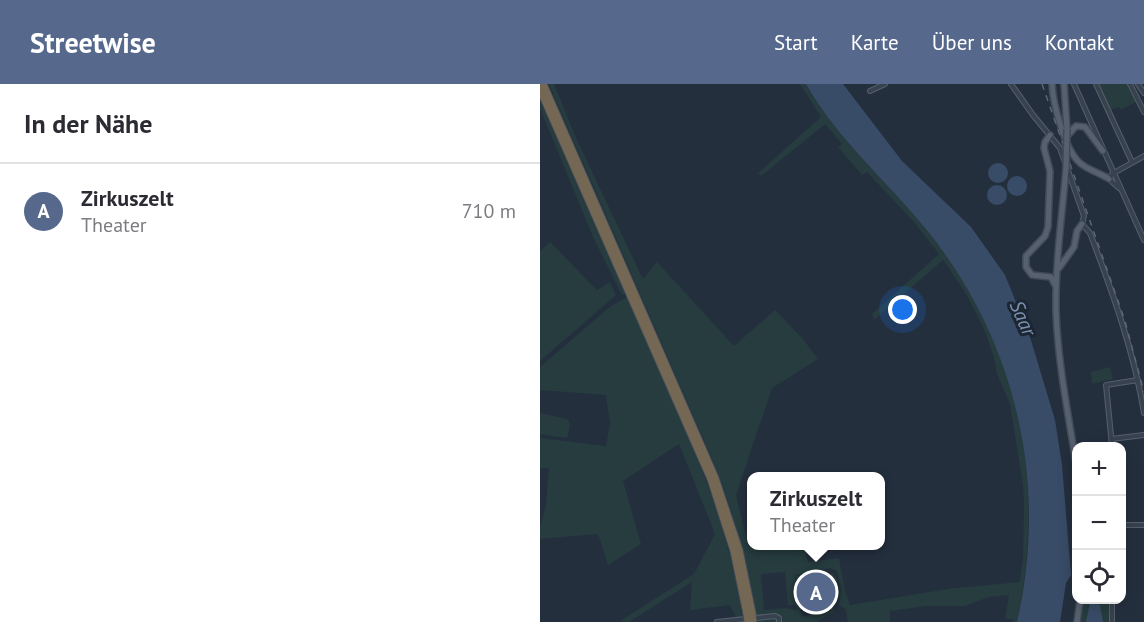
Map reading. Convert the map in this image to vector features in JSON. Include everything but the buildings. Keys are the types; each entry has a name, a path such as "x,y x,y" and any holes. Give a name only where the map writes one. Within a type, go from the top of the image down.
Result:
{"highway":[{"path":"542,87 715,477 743,568 749,613 748,622"},
{"path":"749,613 753,622"}],"main road":[{"path":"1052,84 1060,118 1076,158 1084,166 1109,179"},
{"path":"1064,84 1068,132 1056,312 1061,367 1074,442"},
{"path":"1068,132 1077,126 1085,127 1103,151"},
{"path":"1050,135 1044,148 1050,171 1048,227 1045,236 1028,252 1025,261 1032,275 1052,278 1057,290"},
{"path":"1057,272 1072,249 1077,231 1082,224"},
{"path":"1060,242 1064,250 1072,249"},
{"path":"1045,276 1053,271 1058,256"},
{"path":"1077,622 1079,604"}],"street":[{"path":"870,91 885,84"},
{"path":"1011,84 1064,155 1084,216 1082,224 1090,233 1123,326 1138,380 1144,413"},
{"path":"1074,84 1144,240"},
{"path":"1096,84 1132,162"},
{"path":"1130,84 1144,112"},
{"path":"1138,84 1144,93"},
{"path":"1124,194 1109,179 1113,172 1144,156"},
{"path":"1111,442 1106,385 1138,380"},
{"path":"1111,439 1144,435"},
{"path":"1126,525 1144,525"},
{"path":"1112,604 1112,622"},
{"path":"717,622 775,616 779,618 779,622"}],"green space":[{"path":"549,84 554,84 576,138 642,277 644,278 657,262 734,346 775,310 802,338 818,359 772,388 736,495 747,539 747,550 805,550 808,562 839,558 850,605 954,588 1020,582 1023,559 1023,485 1010,404 997,374 994,357 984,329 967,295 943,260 874,320 872,314 939,254 914,222 867,172 862,175 838,147 842,144 825,124 761,176 758,173 821,117 800,84 806,84 832,123 925,228 957,272 983,318 1003,365 1018,414 1026,464 1028,515 1026,568 1017,622 1012,622 1013,619 1005,619 1009,595 989,597 965,606 926,606 890,611 890,622 848,622 846,610 839,605 841,588 837,571 829,568 795,575 796,600 803,617 834,607 834,612 817,622 757,622 742,548 719,475","holes":["785,572 788,605 795,605 797,610 785,608 764,610 761,574"]},
{"path":"1098,84 1127,84 1136,102 1121,110 1119,107 1110,110"},
{"path":"540,101 625,294 622,295 593,237 540,108"},
{"path":"550,242 597,290 610,282 616,295 540,361 540,251"},
{"path":"627,297 697,456 712,497 736,579 743,622 736,622 730,605 690,610 692,582 629,622 620,621 694,574 715,534 679,444 623,481 641,544 608,565 598,534 540,539 549,468 540,468 540,438 606,446 610,424 606,395 540,390 540,367 611,306"},
{"path":"1110,367 1113,379 1092,384 1091,372"},
{"path":"540,413 567,419 570,423 568,436 566,438 540,434"},
{"path":"833,573 837,582 838,599 830,606 805,612 798,602 796,576"},
{"path":"1081,604 1111,604 1111,622 1078,622"}],"water":[{"path":"806,84 843,84 902,161 971,227 1005,275 1030,337 1055,420 1062,465 1071,575 1066,583 1060,622 1017,622 1026,569 1029,517 1026,465 1017,414 1003,365 982,317 956,271 925,228 832,123"},
{"path":"998,163 1005,166 1008,173 1005,180 998,183 991,180 988,173 991,166"},
{"path":"1017,176 1024,179 1027,186 1024,193 1017,196 1010,193 1007,186 1010,179"},
{"path":"997,185 1004,188 1007,195 1004,202 997,205 990,202 987,195 990,188"},
{"path":"1090,604 1100,605 1103,622 1086,622"}],"railway":[{"path":"1042,84 1125,321 1144,392"}],"place":[{"name":"Zirkuszelt","path":"816,592"}],"water label":[{"name":"Saar","path":"1023,318"}]}
